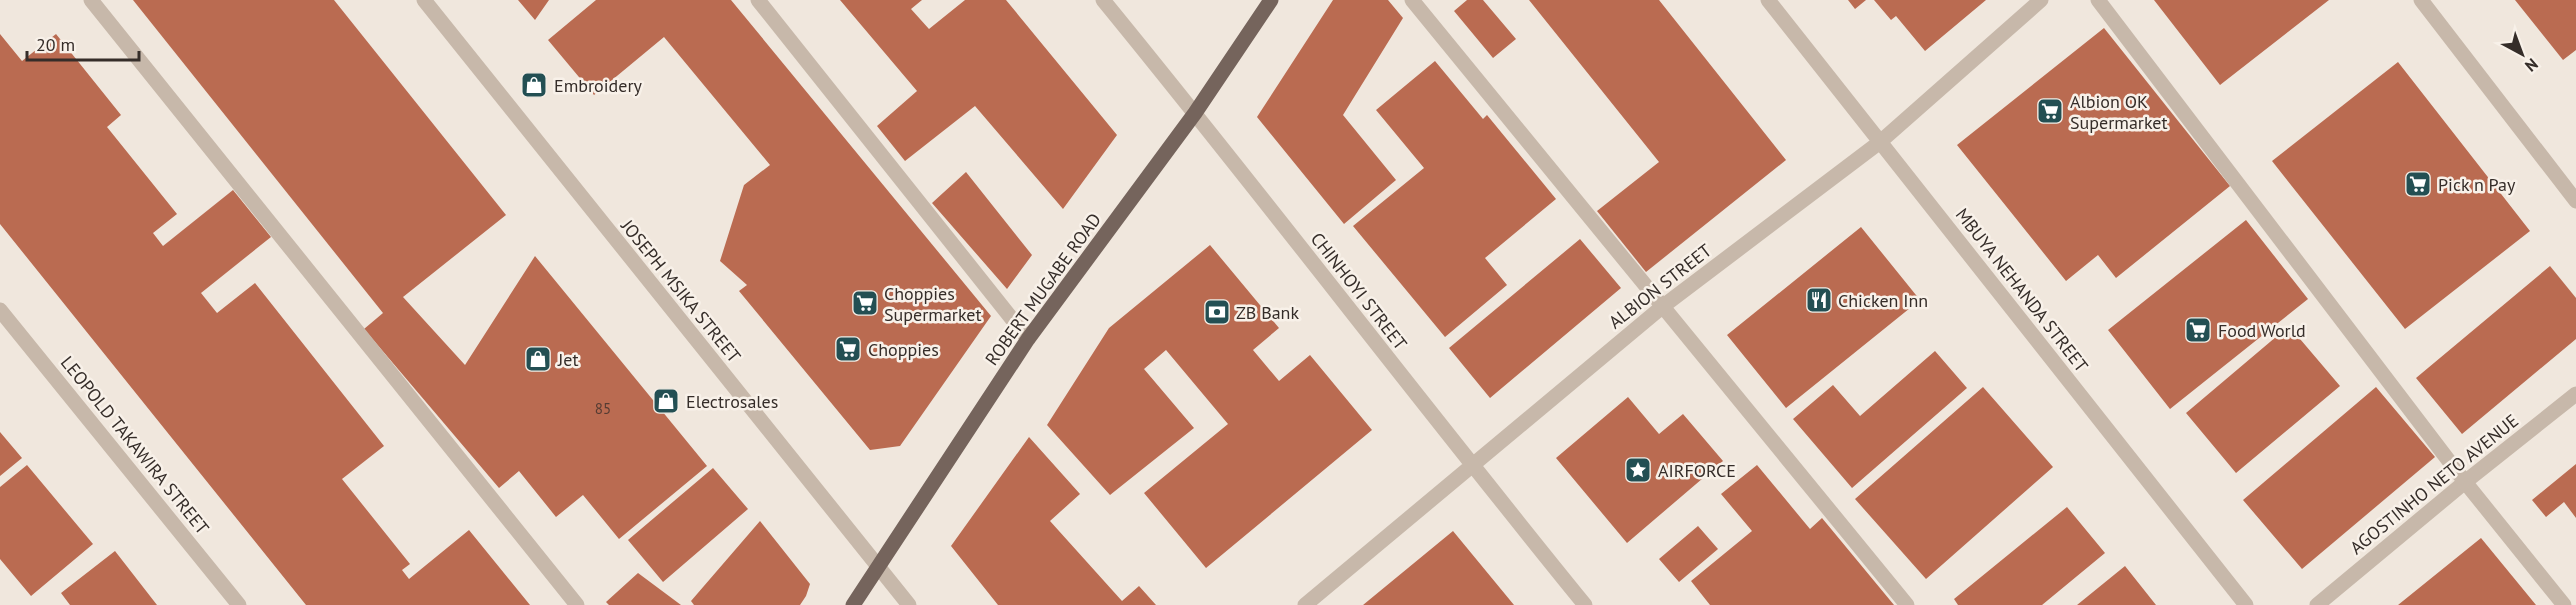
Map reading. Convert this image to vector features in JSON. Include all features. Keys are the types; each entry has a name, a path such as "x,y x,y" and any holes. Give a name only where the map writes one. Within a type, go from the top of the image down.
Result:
{"main road":[{"name":"ROBERT MUGABE ROAD","path":"853,605 1028,339 1195,113 1272,0"}],"street":[{"path":"91,0 577,605"},
{"name":"JOSEPH MSIKA STREET","path":"424,0 909,605"},
{"path":"758,0 1028,339"},
{"name":"CHINHOYI STREET","path":"1103,0 1584,605"},
{"path":"1412,0 1907,605"},
{"name":"MBUYA NEHANDA STREET","path":"1768,0 2246,605"},
{"name":"ALBION STREET","path":"1305,605 1662,307 1880,142 2041,0"},
{"path":"2098,0 2465,482 2564,605"},
{"path":"2421,0 2576,201"},
{"name":"LEOPOLD TAKAWIRA STREET","path":"0,310 239,605"},
{"name":"AGOSTINHO NETO AVENUE","path":"2317,605 2465,482 2576,394"}],"building":[{"path":"133,0 334,0 506,215 403,297 465,365 535,256 707,466 619,539 583,495 556,517 519,471 499,488 364,329 383,313"},
{"path":"518,0 549,0 535,20"},
{"path":"596,0 731,0 991,316 900,446 870,450 739,291 747,285 720,261 744,185 770,165 664,37 594,95 548,40"},
{"path":"840,0 922,0 911,9 929,29 965,0 1006,0 1117,135 1063,209 975,106 905,161 877,126 917,91"},
{"path":"1333,0 1388,0 1403,18 1343,115 1396,180 1344,224 1257,117"},
{"path":"1467,0 1483,0 1516,39 1493,58 1454,11"},
{"path":"1529,0 1659,0 1786,160 1646,272 1597,211 1659,162"},
{"path":"1848,0 1866,0 1855,9"},
{"path":"1874,0 1986,0 1925,51 1896,16 1891,20"},
{"path":"2154,0 2329,0 2220,85"},
{"path":"2515,0 2576,0 2576,50 2563,60"},
{"path":"2104,28 2230,186 2116,278 2098,255 2066,281 1957,145"},
{"path":"0,34 22,61 56,34 121,115 107,127 177,214 153,233 163,246 233,190 271,237 201,293 217,313 255,283 384,446 342,479 410,564 402,570 409,579 469,530 530,605 306,605 0,224"},
{"path":"1435,61 1483,119 1487,115 1556,199 1485,258 1507,285 1445,337 1353,226 1424,168 1376,110"},
{"path":"2398,62 2530,231 2405,329 2272,161"},
{"path":"966,172 1032,255 1007,289 932,203"},
{"path":"2246,220 2308,299 2170,409 2108,330"},
{"path":"1861,227 1920,300 1786,408 1727,335"},
{"path":"1580,239 1621,288 1490,398 1449,348"},
{"path":"1210,245 1279,328 1253,350 1279,381 1310,355 1372,430 1206,568 1144,493 1228,424 1166,350 1144,369 1194,428 1110,495 1047,425 1109,328"},
{"path":"2550,266 2576,298 2576,339 2462,434 2416,378"},
{"path":"2289,326 2340,386 2236,473 2186,413"},
{"path":"1935,351 1967,388 1852,488 1793,419 1833,385 1860,416"},
{"path":"1983,387 2053,467 1926,579 1855,499"},
{"path":"2376,387 2435,457 2302,569 2243,500"},
{"path":"1628,397 1659,434 1683,414 1723,461 1627,543 1556,458"},
{"path":"0,432 22,458 0,476"},
{"path":"1029,437 1080,494 1050,521 1122,601 1139,586 1156,605 998,605 951,546"},
{"path":"2576,464 2576,518 2564,502 2546,517 2532,500"},
{"path":"27,465 93,544 31,596 0,559 0,487"},
{"path":"1757,465 1810,529 1822,518 1894,605 1710,605 1691,581 1752,531 1721,494"},
{"path":"713,468 748,509 663,582 628,540"},
{"path":"2067,507 2105,553 2042,605 1958,605 1954,599"},
{"path":"760,521 810,584 800,605 694,605 691,601"},
{"path":"1698,526 1718,549 1679,582 1659,559"},
{"path":"1453,531 1514,605 1363,605"},
{"path":"2481,538 2536,605 2398,605"},
{"path":"115,551 157,605 70,605 61,593"},
{"path":"2125,566 2156,605 2077,605"},
{"path":"638,573 681,605 609,605 606,602"}],"place":[{"name":"Embroidery","path":"534,85"},
{"name":"Albion OK Supermarket","path":"2050,111"},
{"name":"Pick n Pay","path":"2418,184"},
{"name":"Chicken Inn","path":"1819,300"},
{"name":"Choppies Supermarket","path":"865,303"},
{"name":"ZB Bank","path":"1217,312"},
{"name":"Food World","path":"2198,330"},
{"name":"Choppies","path":"848,349"},
{"name":"Jet","path":"538,359"},
{"name":"Electrosales","path":"666,401"},
{"name":"AIRFORCE","path":"1638,470"}]}
